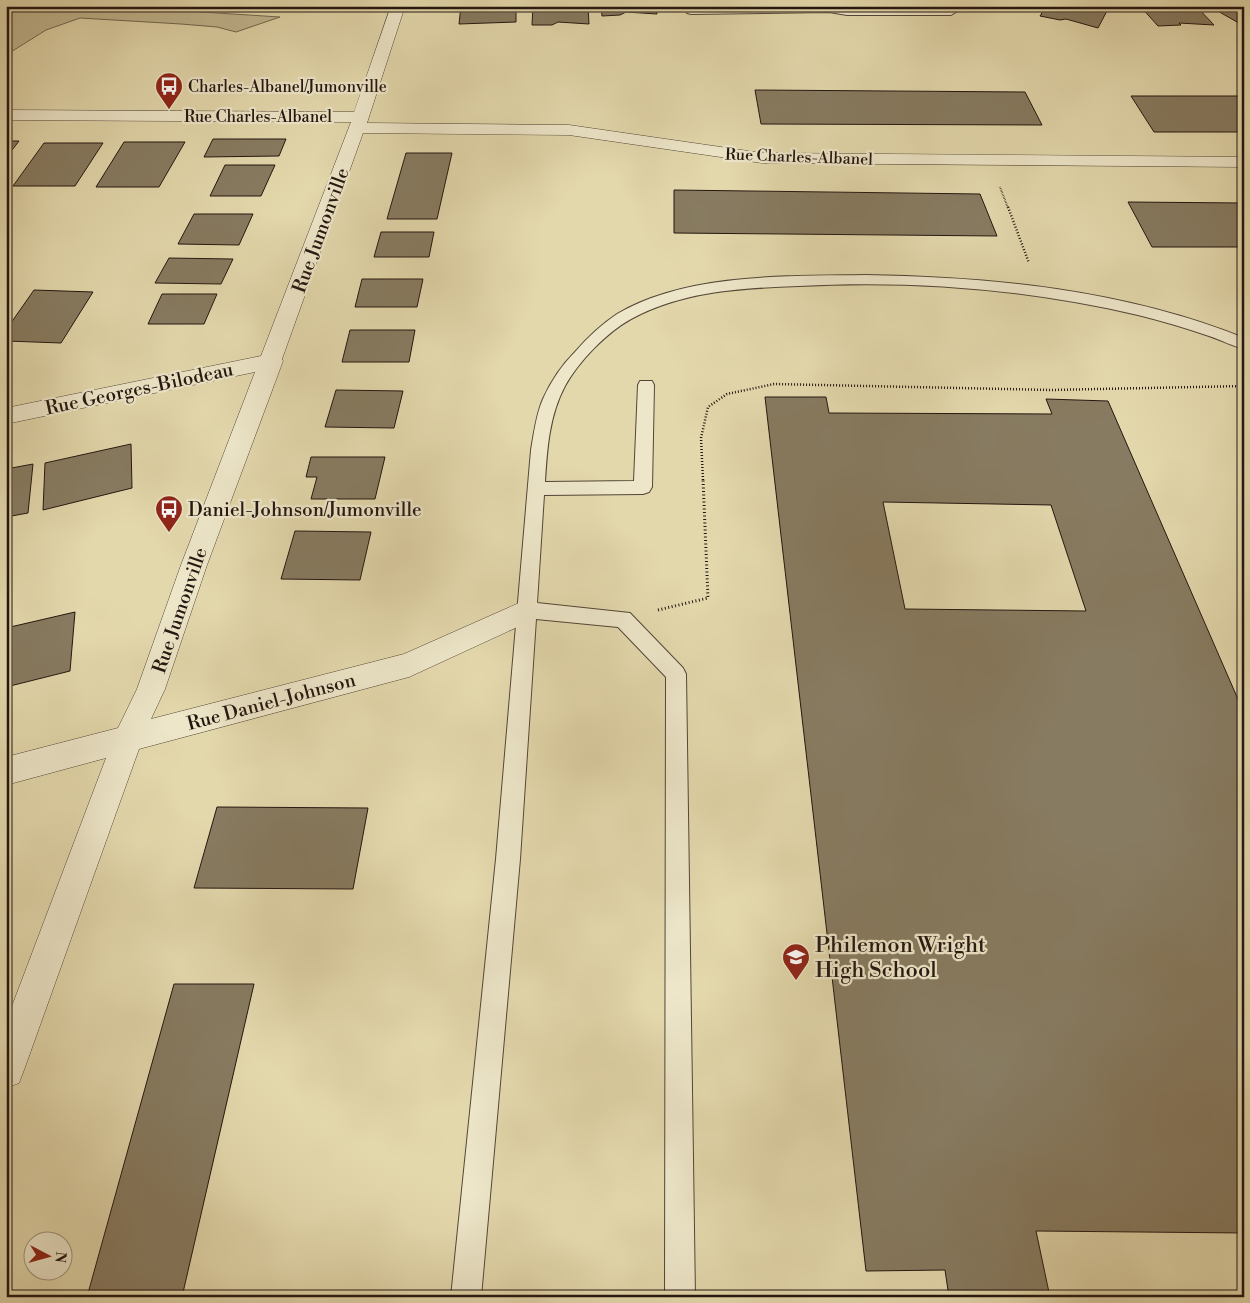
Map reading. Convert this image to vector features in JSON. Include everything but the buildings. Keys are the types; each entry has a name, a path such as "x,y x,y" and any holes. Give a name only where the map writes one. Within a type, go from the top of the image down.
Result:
{"street":[{"name":"Rue Jumonville","path":"6,1070 128,739 151,689 194,564 272,361 359,123 398,6"},
{"name":"Rue Charles-Albanel","path":"6,115 569,130 598,133 729,155 762,158 1244,162"},
{"name":"Rue Georges-Bilodeau","path":"6,416 272,361"},
{"name":"Rue Daniel-Johnson","path":"6,772 409,665 528,610"}],"lane":[{"path":"689,6 691,11 829,9 847,12 951,12"},
{"path":"466,1297 508,859 540,442 547,409 558,383 579,356 619,320 652,304 685,292 718,287 836,279 909,279 1039,290 1182,321 1244,344"},
{"path":"537,489 643,487 646,385"},
{"path":"528,610 623,618 676,674 680,1297"}],"path":[{"path":"990,160 1039,290"},
{"path":"623,618 708,598 701,438 708,407 727,394 774,384 1052,390 1244,386"}],"shaded area":[{"path":"6,6 143,6 170,10 280,17 236,32 217,27 80,18 46,30 6,55"}],"place":[{"name":"Charles-Albanel/Jumonville","path":"169,110"},
{"name":"Daniel-Johnson/Jumonville","path":"169,533"},
{"name":"Philemon Wright High School","path":"796,981"}]}
